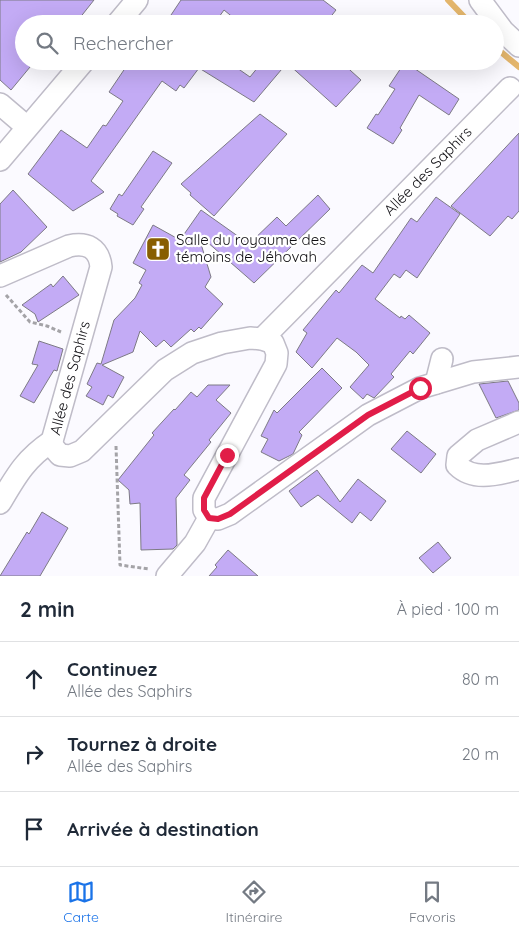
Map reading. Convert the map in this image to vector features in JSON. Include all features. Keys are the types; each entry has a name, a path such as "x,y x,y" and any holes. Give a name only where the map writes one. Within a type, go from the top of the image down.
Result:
{"street":[{"path":"124,15 137,0"},
{"path":"480,0 491,15"},
{"path":"504,32 519,46"},
{"path":"0,160 76,70"},
{"name":"Allée des Saphirs","path":"0,276 69,246 86,246 94,250 100,258 101,267 52,441 53,447 60,455 70,456 82,451 165,370 192,353 222,343 262,338 509,95"},
{"path":"0,104 27,127"},
{"path":"209,518 204,510 204,498 276,364 277,353 273,343 262,338"},
{"path":"436,383 442,359"},
{"path":"209,518 218,519 230,514 368,415 420,388 473,372 519,367"},
{"path":"519,422 477,440 458,456 456,465 463,471 473,475 492,475 519,469"},
{"path":"0,503 21,468 36,452 52,441"},
{"path":"170,574 195,543 209,518"}],"path":[{"path":"0,289 30,322 47,326 80,341"},
{"path":"115,419 120,565 170,574"}],"building":[{"path":"0,0 94,0 82,15 15,15 15,70 28,70 11,90 0,80"},
{"path":"181,0 323,0 336,10 332,15 230,15 224,10 220,15 171,15"},
{"path":"124,70 198,70 184,88 180,85 176,91 162,81 91,181 104,192 73,211 28,174 61,130 87,148 103,125 106,126 123,101 109,92"},
{"path":"202,70 240,70 250,77 256,70 281,70 254,102"},
{"path":"295,70 350,70 361,80 336,107"},
{"path":"400,70 417,70 459,99 449,115 419,95 393,144 367,128 395,89 389,86"},
{"path":"260,114 287,134 214,216 190,195 191,193 181,184"},
{"path":"519,133 519,211 512,219 508,216 490,236 451,206"},
{"path":"153,151 172,163 141,207 144,209 133,225 117,216 118,214 110,209 119,194 122,196"},
{"path":"13,190 47,227 21,252 0,262 0,204"},
{"path":"318,195 330,209 254,283 198,234 211,277 205,287 223,304 201,329 199,327 194,332 191,329 171,347 164,340 156,347 140,331 133,352 102,365 124,377 113,398 108,395 103,405 86,396 92,387 87,384 97,363 101,364 114,320 135,298 142,285 139,283 146,270 133,263 153,225 180,240 201,210 249,244 277,217 286,226"},
{"path":"436,197 460,214 417,278 406,270 400,278 394,274 375,299 400,318 401,316 405,319 409,315 430,333 413,354 410,351 391,374 394,377 374,398 367,394 363,399 350,387 369,365 356,352 337,338 312,368 296,352 307,333 303,330 336,290 339,293 362,265 373,273 411,218 417,222"},
{"path":"63,276 79,295 38,322 35,314 22,305 51,284 53,287"},
{"path":"39,341 63,349 57,371 54,370 34,403 20,396 38,365 32,364"},
{"path":"322,368 342,388 299,432 302,435 293,454 279,461 261,452 268,439 261,436 274,410 277,413"},
{"path":"508,381 519,403 519,410 496,418 479,384"},
{"path":"208,385 230,385 216,400 231,413 209,440 211,442 184,475 190,480 176,498 177,545 173,549 141,550 140,503 130,504 129,490 118,480 154,435 152,433 174,409 191,392 197,397"},
{"path":"407,431 436,454 421,473 391,449"},
{"path":"317,470 340,502 358,479 386,501 371,521 360,512 352,523 318,495 301,507 289,491"},
{"path":"42,512 68,528 40,576 0,576 27,532 29,534"},
{"path":"438,542 451,558 433,573 419,558"},
{"path":"228,550 258,576 209,576 217,567 215,565"}],"waterway":[{"path":"448,0 462,15"},
{"path":"504,54 519,67"}],"place":[{"name":"Salle du royaume des témoins de Jéhovah","path":"158,249"}],"route":[{"path":"227,455 204,498 204,510 209,518 218,519 230,514 368,415 420,388"}]}
